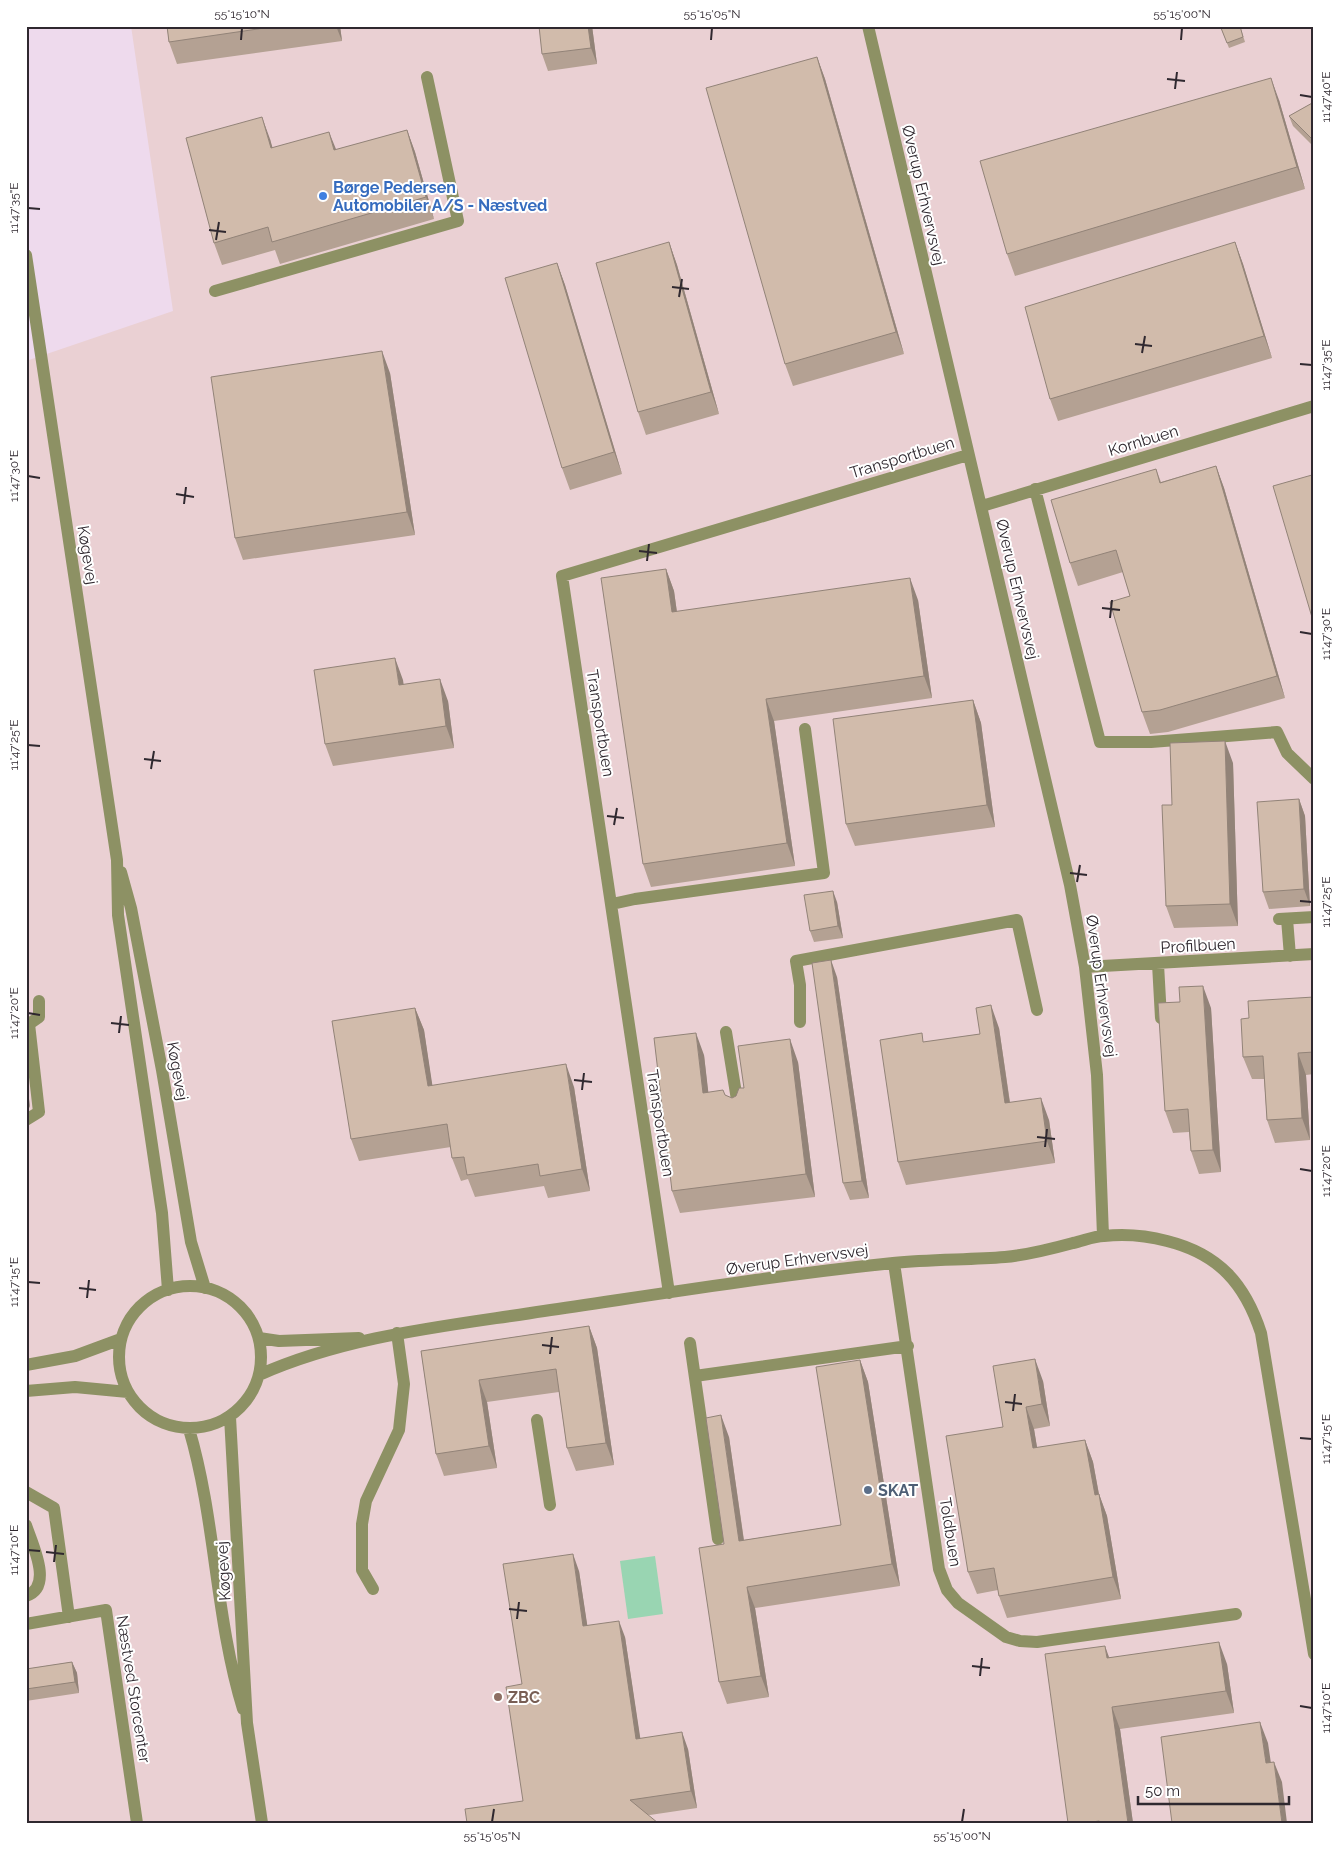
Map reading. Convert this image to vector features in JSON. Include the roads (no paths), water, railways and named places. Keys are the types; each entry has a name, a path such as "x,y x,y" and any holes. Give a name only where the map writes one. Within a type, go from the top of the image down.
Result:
{"street":[{"name":"Øverup Erhvervsvej","path":"259,1375 293,1360 372,1338 669,1293 894,1263 1008,1257 1103,1236 1097,1075 1085,966 1070,884 868,26"},
{"path":"215,292 458,221 428,77"},
{"name":"Køgevej","path":"26,255 117,860 118,915 162,1213 168,1290"},
{"name":"Kornbuen","path":"982,506 1314,406"},
{"name":"Transportbuen","path":"669,1293 562,576 968,455"},
{"path":"1035,489 1100,742 1151,742 1277,732 1286,753 1314,779"},
{"path":"612,904 635,899 824,873 805,729"},
{"name":"Køgevej","path":"117,860 131,908 161,1061 191,1242 205,1288"},
{"path":"1290,956 1283,919 1314,917"},
{"path":"800,1022 800,984 796,961 1017,920 1037,1010"},
{"name":"Profilbuen","path":"1085,966 1158,964 1314,954"},
{"path":"1158,964 1161,1019"},
{"path":"26,1120 39,1112 29,1024 39,1017 38,1001"},
{"path":"726,1032 739,1112"},
{"path":"1103,1236 1147,1237 1189,1248 1209,1258 1227,1272 1242,1288 1253,1308 1261,1333 1314,1654"},
{"name":"Toldbuen","path":"894,1263 908,1346 939,1569 947,1590 958,1603 1006,1637 1020,1641 1037,1642 1236,1614"},
{"path":"186,1286 205,1288 220,1293 239,1306 253,1324 261,1356 259,1375 248,1398 230,1417 210,1426 189,1429 170,1426 154,1419 139,1407 128,1392 119,1366 121,1339 134,1314 155,1295 186,1286"},
{"path":"373,1589 362,1570 362,1524 366,1501 399,1430 404,1384 397,1334"},
{"name":"Øverup Erhvervsvej","path":"258,1338 279,1341 372,1338"},
{"path":"26,1365 75,1356 121,1339"},
{"path":"690,1343 718,1539"},
{"path":"695,1376 908,1346"},
{"path":"26,1391 75,1387 128,1392"},
{"name":"Køgevej","path":"230,1417 247,1723 262,1823"},
{"path":"537,1420 550,1505"},
{"name":"Køgevej","path":"189,1429 206,1502 228,1650 247,1723"},
{"path":"28,1498 54,1508 69,1617"},
{"path":"26,1525 30,1548 40,1567 38,1589 26,1596"},
{"path":"40,1567 62,1563"},
{"name":"Næstved Storcenter","path":"26,1624 106,1610 138,1823"}],"place":[{"name":"Børge Pedersen Automobiler A/S - Næstved","path":"323,196"},
{"name":"SKAT","path":"868,1490"},
{"name":"ZBC","path":"498,1697"}]}
